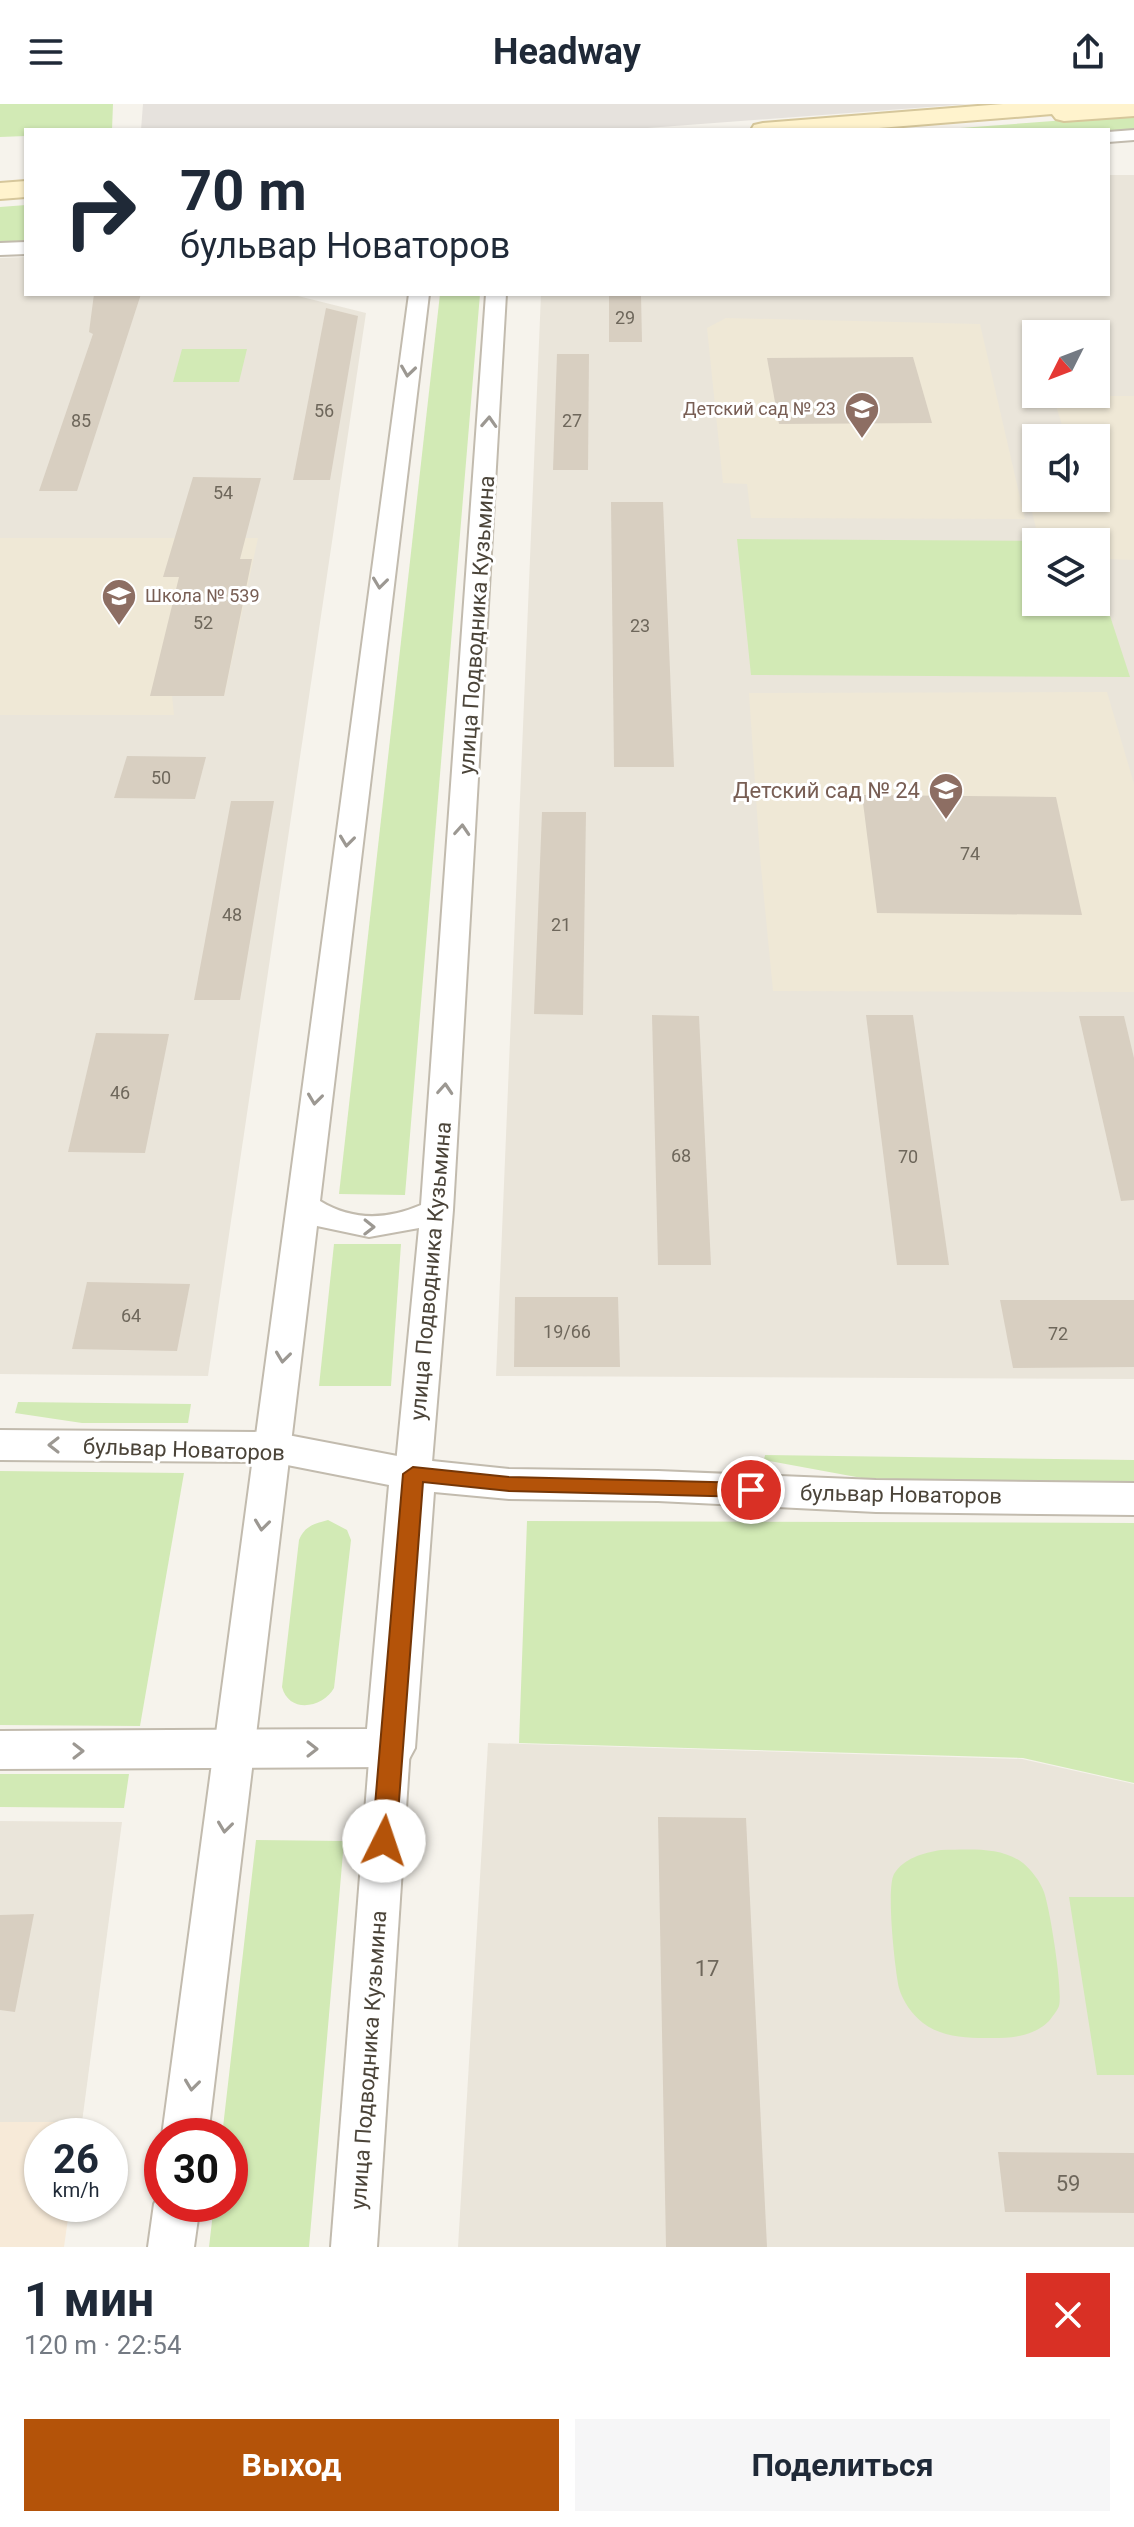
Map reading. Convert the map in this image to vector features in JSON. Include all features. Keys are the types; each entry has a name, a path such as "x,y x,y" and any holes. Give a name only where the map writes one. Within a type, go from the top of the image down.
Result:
{"main road":[{"path":"788,128 1093,104"},
{"path":"889,128 1134,109"},
{"path":"0,191 24,189"},
{"path":"0,199 24,197"}],"street":[{"path":"1110,137 1134,135"},
{"path":"0,249 24,248"},
{"path":"187,2118 419,296"},
{"name":"улица Подводника Кузьмина","path":"354,2247 390,1748 437,1210 496,296"},
{"path":"303,1205 323,1219 350,1227 382,1228 412,1222 437,1210"},
{"name":"бульвар Новаторов","path":"0,1445 272,1447 413,1474 509,1484 658,1486 876,1496 1134,1499"},
{"path":"0,1750 390,1748"},
{"path":"171,2247 174,2222"}],"shaded area":[{"path":"143,104 969,104 648,128 141,128"},
{"path":"1110,175 1134,175 1134,1379 496,1376 541,296 1110,296"},
{"path":"24,257 24,296 298,296 366,313 208,1376 0,1374 0,258"},
{"name":"Детский сад № 23","path":"726,318 980,324 1025,519 751,518 747,484 723,483 707,328"},
{"path":"1110,396 1134,396 1134,560 1110,559 1110,528 1036,528 1032,512 1110,512 1110,424 1062,424 1057,408 1110,408"},
{"name":"Школа № 539","path":"0,538 258,538 224,696 172,696 174,715 0,715"},
{"name":"Детский сад № 24","path":"1107,692 1134,784 1134,992 773,991 749,693"},
{"path":"488,1743 1022,1759 1134,1784 1134,2247 458,2247"},
{"path":"0,1821 122,1822 83,2118 24,2118 24,2122 0,2122"},
{"path":"0,2122 24,2122 24,2222 67,2222 64,2247 0,2247"}],"green space":[{"path":"0,104 113,104 112,128 24,128 24,136 0,137"},
{"path":"1134,115 1134,131 1110,133 1110,128 960,128"},
{"path":"24,205 24,242 0,246 0,207"},
{"path":"440,296 480,296 405,1195 339,1194"},
{"path":"182,349 247,349 239,382 173,382"},
{"path":"737,539 1022,541 1022,616 1110,616 1130,677 751,675"},
{"path":"334,1244 401,1244 391,1386 319,1386"},
{"path":"18,1402 191,1404 188,1423 82,1423 15,1413"},
{"path":"765,1455 1134,1460 1134,1484 878,1481 764,1460"},
{"path":"0,1471 184,1473 140,1726 0,1725"},
{"path":"328,1520 347,1530 351,1540 334,1688 322,1700 306,1705 292,1701 282,1687 299,1540 310,1526"},
{"path":"527,1521 1134,1523 1134,1783 1023,1758 519,1743"},
{"path":"0,1774 129,1774 124,1808 0,1807"},
{"path":"256,1840 344,1841 309,2247 209,2247 212,2222 248,2222 248,2118 224,2118"},
{"path":"941,1850 984,1850 1004,1854 1023,1863 1040,1884 1047,1901 1060,1997 1054,2014 1037,2030 1000,2038 947,2034 923,2023 903,1998 899,1988 891,1912 894,1874 909,1860"},
{"path":"1069,1897 1134,1897 1134,2075 1097,2075"}],"building":[{"path":"94,296 140,296 77,491 39,491 93,334 89,332"},
{"path":"609,296 641,296 642,342 609,342"},
{"path":"326,308 358,316 330,480 293,480"},
{"path":"557,354 589,354 588,470 553,470"},
{"path":"913,357 932,423 779,424 767,358"},
{"path":"193,477 261,478 240,559 252,559 224,696 150,696 179,577 163,577"},
{"path":"611,502 663,502 674,767 614,767"},
{"path":"127,756 206,757 195,799 114,798"},
{"path":"862,795 1056,797 1082,915 877,913"},
{"path":"231,801 274,801 240,1000 194,1000"},
{"path":"542,812 586,812 583,1015 534,1014"},
{"path":"652,1015 699,1016 711,1265 658,1265"},
{"path":"866,1015 913,1015 949,1265 897,1265"},
{"path":"1079,1016 1124,1016 1134,1058 1134,1200 1121,1201"},
{"path":"96,1033 169,1034 145,1153 68,1152"},
{"path":"87,1282 190,1284 177,1351 72,1349"},
{"path":"515,1297 618,1297 620,1367 514,1367"},
{"path":"1000,1300 1134,1300 1134,1367 1013,1368"},
{"path":"658,1817 746,1818 767,2247 666,2247"},
{"path":"34,1914 15,2012 0,2010 0,1915"},
{"path":"998,2152 1134,2153 1134,2213 1005,2212"}],"place":[{"name":"Детский сад № 23","path":"862,440"},
{"name":"Школа № 539","path":"119,627"},
{"name":"Детский сад № 24","path":"946,821"}],"route":[{"path":"384,1841 413,1474 509,1484 751,1490"}]}
